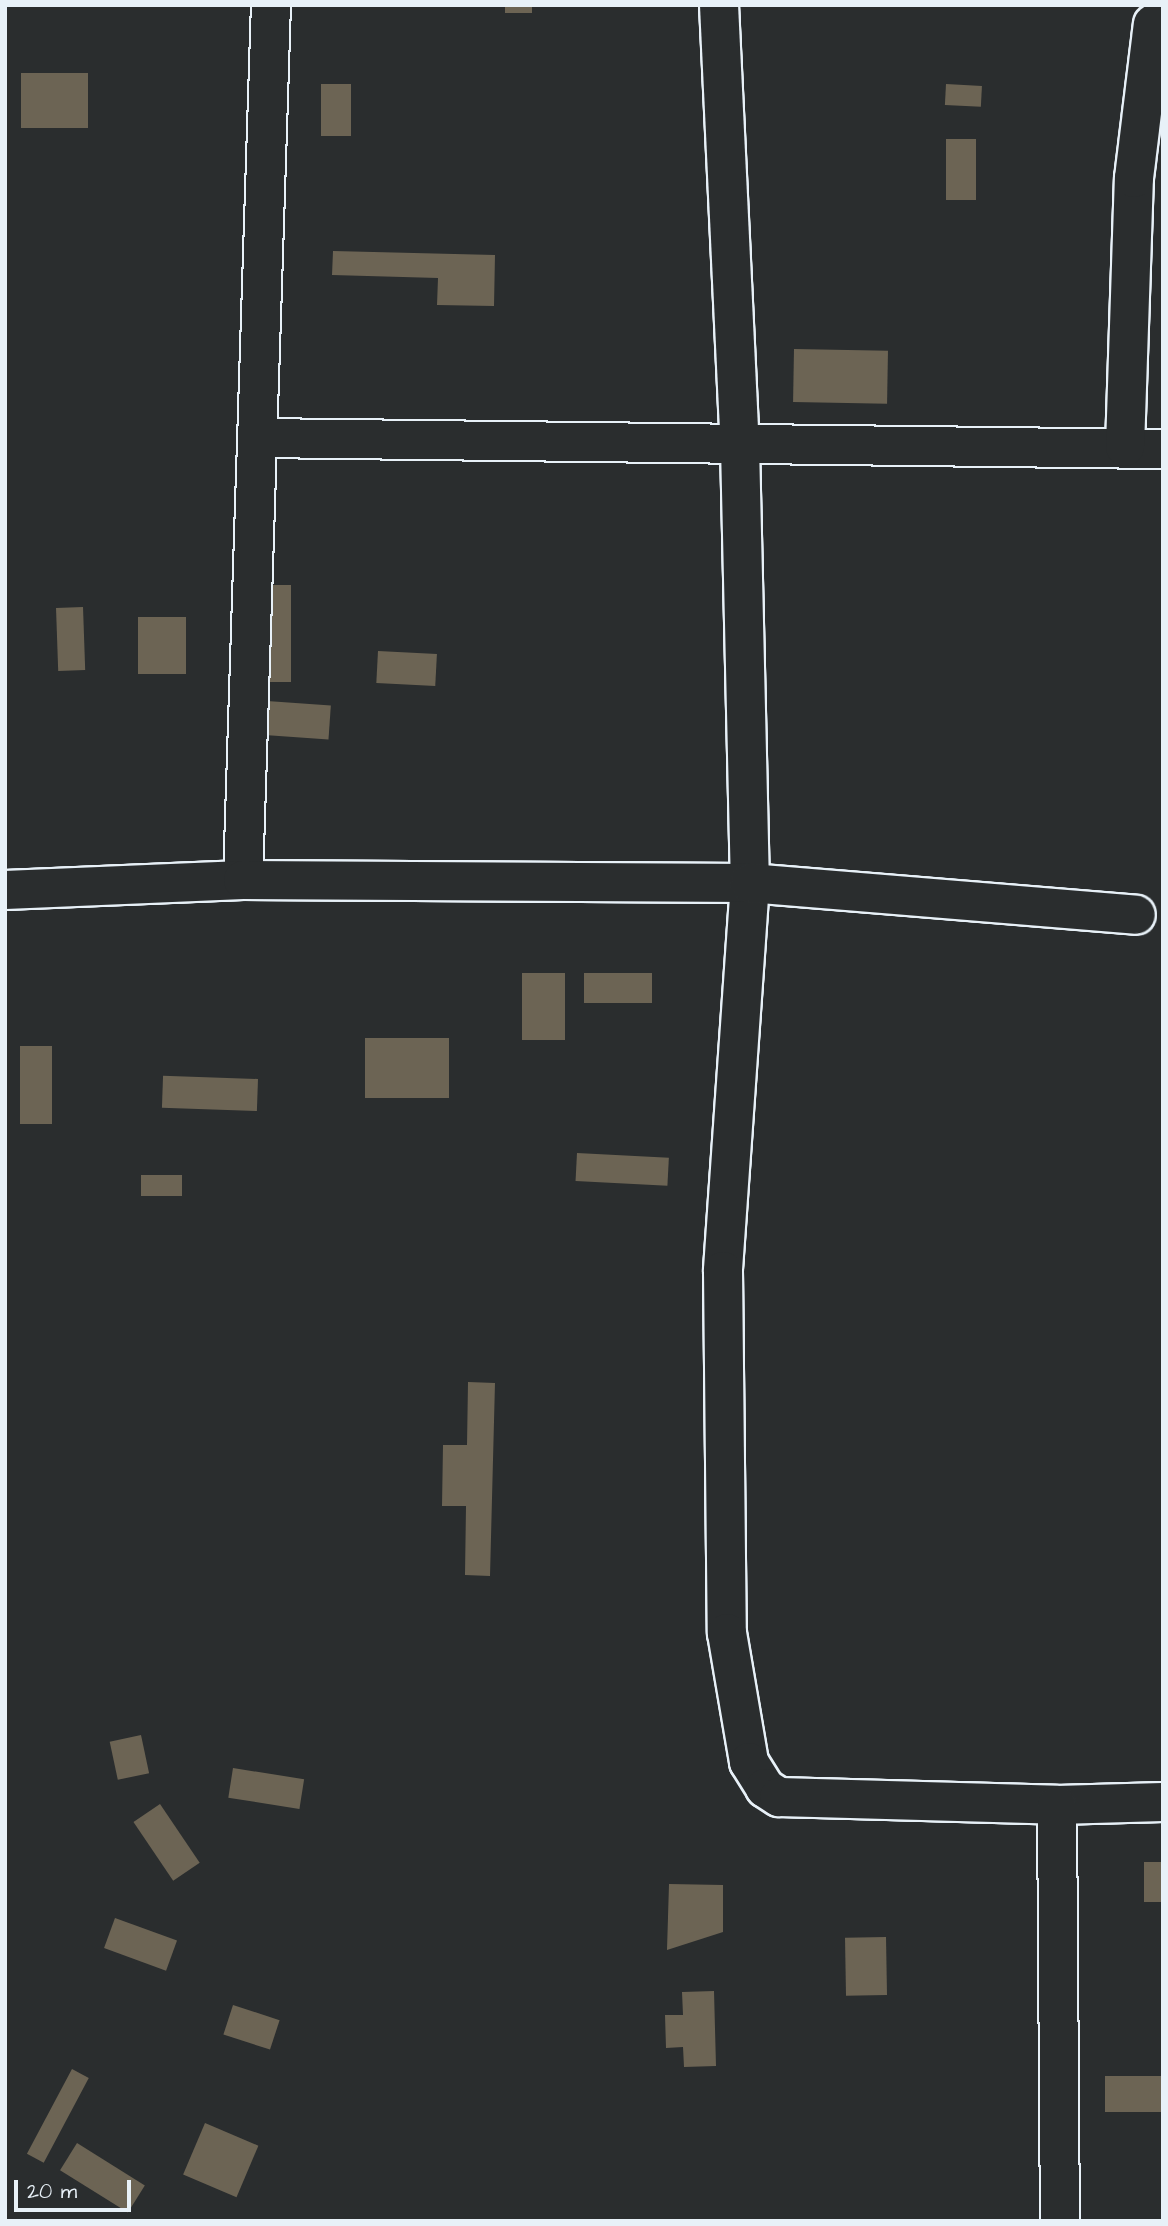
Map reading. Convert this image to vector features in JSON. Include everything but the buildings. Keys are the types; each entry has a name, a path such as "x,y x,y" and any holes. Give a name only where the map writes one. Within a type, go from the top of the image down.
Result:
{"street":[{"path":"243,880 271,5"},
{"path":"719,5 740,446 750,883 723,1271 727,1633 749,1762 765,1788 779,1797 1057,1805 1163,1802"},
{"path":"1125,447 1134,178 1147,18"},
{"path":"259,439 1163,449"},
{"path":"5,890 243,880 750,883 1136,915"},
{"path":"1057,1805 1060,2221"}]}
